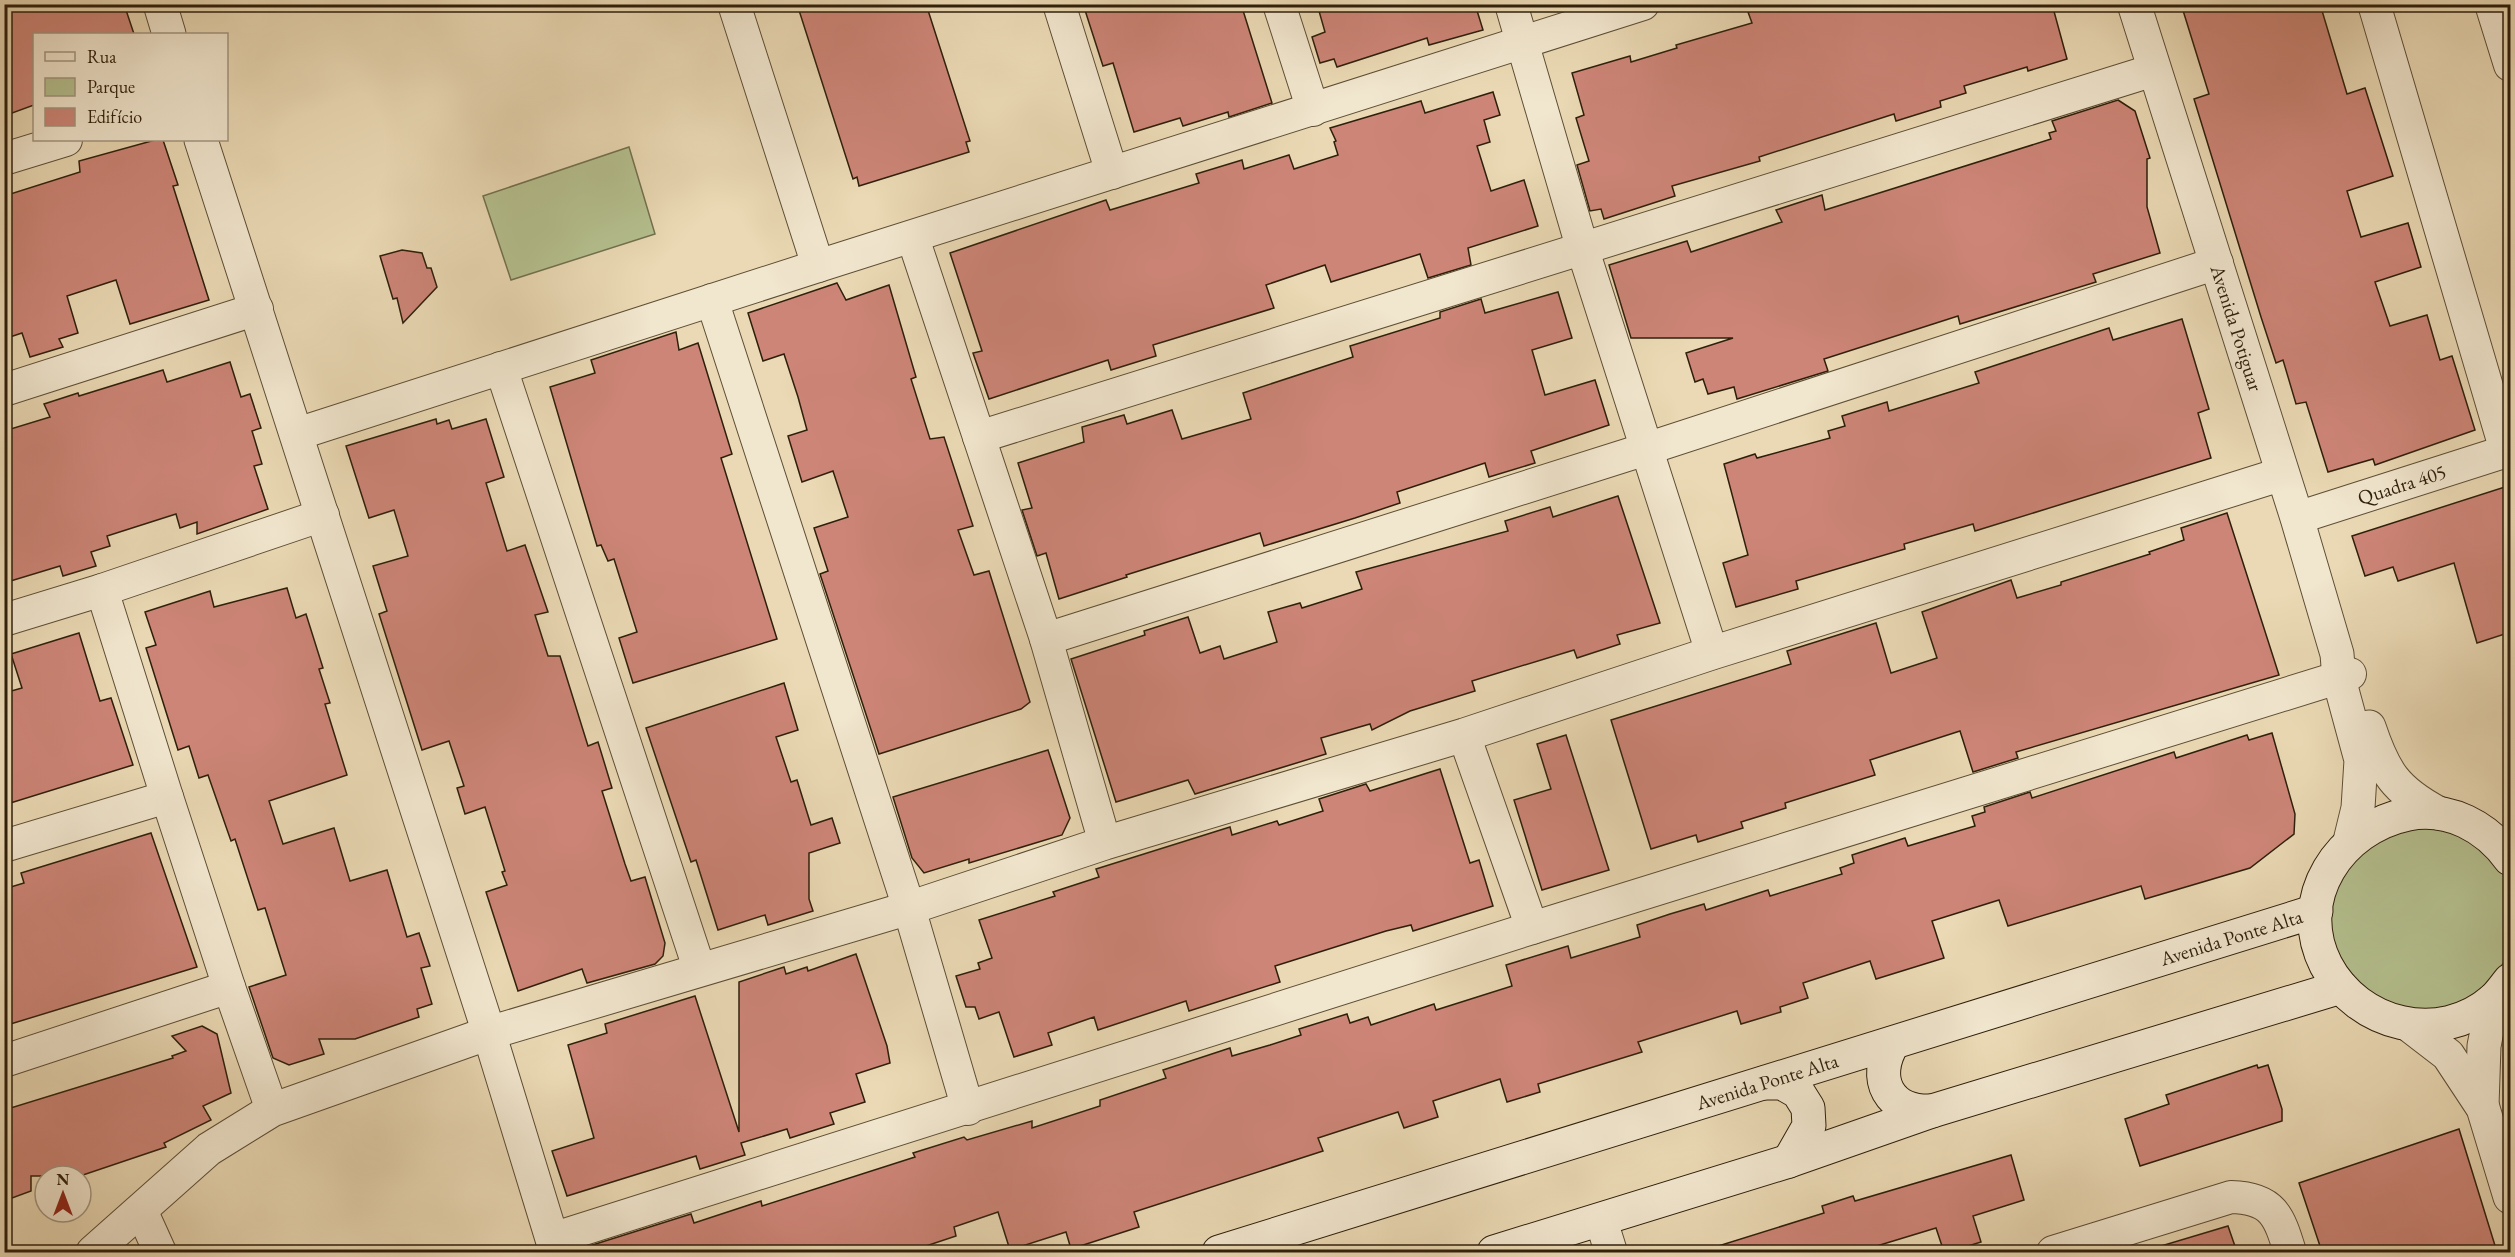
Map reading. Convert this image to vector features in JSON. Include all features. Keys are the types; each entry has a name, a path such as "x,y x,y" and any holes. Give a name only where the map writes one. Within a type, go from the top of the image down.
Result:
{"street":[{"path":"734,4 818,266"},
{"path":"1059,4 1112,173"},
{"path":"1279,4 1313,110"},
{"path":"1511,4 1582,247 1712,653"},
{"path":"297,434 818,266 1524,44 1643,4"},
{"name":"Avenida Potiguar","path":"2134,4 2297,518 2342,669 2361,760 2358,808 2350,841"},
{"path":"2374,4 2508,450"},
{"path":"2491,4 2511,65"},
{"path":"160,5 169,33"},
{"path":"979,437 2154,70"},
{"path":"4,159 63,141"},
{"path":"201,141 489,1033 554,1246 968,1109 2342,669"},
{"path":"913,237 1046,639 1105,843"},
{"path":"1046,639 1646,449 2217,263"},
{"path":"712,300 909,908 968,1109"},
{"path":"4,390 257,309"},
{"path":"501,368 699,969"},
{"name":"Quadra 405","path":"2297,518 2508,450"},
{"path":"93,1252 209,1149 272,1110 489,1033 909,908 1105,843 1464,735 1712,653 2282,474"},
{"path":"4,620 102,590 323,515"},
{"path":"102,590 229,987 272,1110"},
{"name":"Avenida Potiguar","path":"2342,669 2380,761 2404,793 2438,813 2460,819 2481,829 2507,847"},
{"path":"1464,735 1532,928"},
{"path":"4,846 167,796"},
{"name":"Avenida Potiguar","path":"2438,813 2415,813 2391,817 2369,827 2350,841 2329,869 2321,885 2316,911 2318,939 2326,964 2341,987 2360,1005 2383,1018 2409,1025 2439,1025 2468,1016 2502,990"},
{"name":"Avenida Ponte Alta","path":"1219,1252 2316,911"},
{"path":"4,1061 229,987"},
{"path":"1494,1252 1789,1161 1932,1111 2341,987"},
{"name":"Avenida Potiguar","path":"2482,1108 2481,1071 2487,1023 2502,990"},
{"name":"Avenida Potiguar","path":"2409,1025 2448,1055 2482,1108 2511,1197"},
{"path":"1893,1043 1886,1055 1883,1070 1885,1084 1892,1097 1903,1107 1917,1112 1932,1111"},
{"path":"1764,1083 1782,1083 1798,1092 1808,1108 1809,1126 1789,1161"},
{"path":"2053,1252 2231,1197 2257,1199 2268,1206 2280,1220 2290,1252"},
{"path":"141,1210 160,1252"},
{"path":"1601,1220 1611,1252"}],"green space":[{"path":"629,147 655,234 511,280 483,196"},
{"path":"2449,827 2500,864 2510,883 2510,951 2492,983 2456,1007 2415,1013 2356,988 2327,932 2338,871 2386,829"}],"building":[{"path":"4,4 124,4 134,33 33,33 33,105 4,116"},
{"path":"797,4 926,4 970,141 966,142 969,152 859,186 857,177 853,179"},
{"path":"1083,4 1241,4 1272,103 1229,117 1228,112 1183,126 1180,118 1134,132 1113,63 1103,66"},
{"path":"1317,4 1475,4 1483,30 1429,45 1427,38 1337,67 1334,59 1320,63 1312,37 1325,32"},
{"path":"1772,4 2052,4 2067,59 2028,71 2027,67 1964,86 1966,93 1940,101 1941,107 1896,121 1894,114 1759,157 1760,161 1672,186 1675,196 1604,219 1601,209 1590,211 1577,165 1589,161 1576,118 1584,115 1572,73 1630,56 1631,62 1677,48 1676,45 1752,23 1748,12"},
{"path":"2181,4 2320,4 2347,94 2365,88 2393,176 2347,191 2361,237 2408,223 2421,267 2375,282 2390,326 2427,315 2440,360 2452,356 2475,430 2375,465 2373,459 2328,472 2306,402 2296,404 2283,360 2276,363 2261,317 2194,99 2209,94"},
{"path":"1493,92 1500,115 1484,120 1490,142 1477,146 1491,191 1524,180 1538,226 1468,248 1471,265 1428,278 1420,254 1331,282 1325,265 1266,285 1274,308 1153,345 1156,356 1111,370 1108,360 989,399 973,353 982,351 950,253 1106,200 1110,210 1199,183 1196,174 1242,160 1244,169 1289,155 1294,169 1338,155 1334,142 1336,141 1330,128 1421,101 1425,113"},
{"path":"2118,100 2135,111 2150,158 2147,159 2147,207 2160,253 2093,274 2096,282 1960,324 1958,316 1824,359 1828,371 1737,399 1734,387 1708,394 1703,379 1695,382 1686,353 1733,338 1631,338 1609,265 1687,241 1691,252 1782,222 1776,210 1822,195 1825,210 2051,139 2049,133 2056,131 2052,121"},
{"path":"151,141 163,141 178,185 173,186 209,300 130,324 116,280 67,296 78,333 59,339 63,347 30,357 22,333 4,339 4,196 80,172 79,161"},
{"path":"402,250 422,253 427,268 431,268 437,287 403,323 397,298 393,299 380,256"},
{"path":"837,283 846,300 889,285 916,377 911,379 930,439 944,437 973,526 958,530 974,575 989,571 1030,702 1021,709 879,754 820,574 828,571 814,528 848,517 833,471 802,482 788,436 807,430 798,397 784,354 763,361 748,313"},
{"path":"1558,292 1572,338 1532,350 1545,395 1595,380 1609,425 1531,451 1535,463 1489,477 1485,463 1397,492 1400,503 1355,518 1264,546 1260,533 1126,575 1127,577 1059,599 1046,553 1037,556 1022,510 1032,508 1018,463 1084,442 1082,427 1124,415 1127,424 1172,410 1182,439 1251,419 1243,393 1353,357 1350,346 1440,318 1440,312 1481,299 1485,313"},
{"path":"2182,319 2209,409 2198,413 2211,458 1975,531 1973,524 1904,544 1905,549 1796,581 1798,589 1736,607 1723,563 1748,555 1724,464 1755,454 1757,458 1830,438 1828,431 1845,426 1842,416 1887,402 1889,411 1979,383 1975,372 2109,328 2113,340"},
{"path":"676,332 679,350 698,343 732,454 721,458 777,639 633,683 619,638 637,632 614,559 608,561 601,545 597,546 550,387 595,373 591,360"},
{"path":"230,362 241,397 250,394 261,428 252,431 262,464 254,466 268,509 197,534 197,522 180,528 176,514 107,536 110,546 91,552 96,566 63,576 60,566 4,583 4,431 50,417 44,404 78,393 79,396 163,370 167,382"},
{"path":"436,419 437,424 449,420 452,429 486,419 504,477 486,483 507,551 525,545 548,612 535,615 548,656 560,656 588,746 598,742 612,788 602,791 625,864 631,881 645,877 665,943 663,956 655,964 587,983 582,969 518,991 486,892 507,885 502,872 505,871 485,807 465,814 457,788 464,786 449,741 422,750 379,614 387,611 373,566 408,556 394,510 369,518 346,446"},
{"path":"2511,485 2511,632 2477,643 2454,563 2398,581 2393,567 2365,576 2352,536"},
{"path":"1618,496 1660,623 1617,635 1620,644 1577,658 1574,650 1472,681 1475,691 1410,711 1372,730 1370,724 1321,738 1326,754 1195,794 1188,780 1116,802 1071,659 1145,635 1144,631 1188,617 1200,653 1220,646 1224,659 1277,642 1268,612 1300,603 1302,608 1362,589 1356,572 1508,531 1505,521 1550,507 1553,517"},
{"path":"2227,513 2279,675 2016,752 2018,758 1973,772 1960,731 1870,760 1875,775 1785,803 1786,808 1741,822 1743,828 1698,842 1696,835 1651,849 1611,720 1791,664 1787,651 1876,623 1891,673 1937,658 1922,612 2011,580 2017,598 2061,585 2061,582 2150,554 2149,552 2184,540 2181,528"},
{"path":"287,588 296,618 306,614 323,668 319,669 330,703 325,704 347,775 269,801 283,844 334,828 350,881 387,870 407,937 419,933 430,966 421,968 432,1004 417,1009 419,1017 355,1039 319,1039 324,1054 289,1065 273,1058 249,987 286,975 265,908 258,910 235,839 231,841 208,775 199,778 189,746 178,750 146,648 156,645 145,612 210,591 214,607"},
{"path":"79,633 100,701 111,698 133,765 4,805 4,693 22,688 11,654"},
{"path":"784,683 798,730 776,737 791,782 797,780 811,825 832,818 840,843 809,853 809,899 813,911 768,925 765,915 718,930 696,860 691,862 646,728"},
{"path":"2272,733 2295,814 2294,834 2250,868 2145,899 2141,886 2008,926 1999,900 1932,921 1944,958 1876,979 1870,961 1803,983 1808,998 1780,1007 1781,1012 1741,1024 1737,1011 1638,1042 1642,1052 1538,1084 1540,1092 1507,1102 1500,1079 1433,1101 1438,1117 1404,1128 1398,1112 1318,1138 1323,1151 1134,1212 1139,1227 1071,1249 1066,1232 1010,1250 998,1212 954,1227 956,1236 923,1247 925,1252 587,1252 586,1247 691,1214 694,1223 761,1201 762,1206 915,1157 913,1153 964,1137 967,1140 1032,1121 1032,1128 1100,1106 1100,1100 1166,1078 1163,1070 1230,1048 1232,1056 1270,1045 1301,1035 1299,1029 1347,1014 1350,1023 1368,1017 1371,1025 1434,1004 1436,1010 1512,986 1506,965 1568,946 1571,958 1640,937 1637,925 1670,914 1704,904 1706,910 1768,890 1770,896 1842,874 1840,868 1854,863 1852,855 1905,838 1908,846 1975,826 1972,816 1985,812 1984,807 2030,792 2032,798 2174,752 2176,758 2247,735 2249,740"},
{"path":"1566,735 1609,870 1542,890 1514,800 1551,789 1537,744"},
{"path":"1048,750 1070,818 1062,835 969,863 969,859 924,873 912,858 893,797"},
{"path":"1440,769 1470,863 1479,860 1493,906 1413,931 1411,925 1386,931 1275,966 1280,982 1189,1011 1186,1001 1098,1030 1094,1017 1048,1033 1052,1045 1014,1057 999,1012 979,1019 975,1007 966,1007 956,976 980,969 978,963 992,958 979,920 1055,896 1053,892 1099,877 1096,869 1230,827 1232,835 1277,821 1279,825 1323,811 1319,799 1366,784 1370,791"},
{"path":"151,833 197,967 4,1026 4,889 24,883 21,873"},
{"path":"856,954 887,1046 890,1063 856,1074 865,1102 830,1113 834,1124 790,1138 787,1129 741,1143 745,1155 700,1169 696,1156 567,1196 552,1151 594,1138 568,1045 607,1033 605,1024 695,996 739,1132 739,982 784,967 786,974 807,967 808,971"},
{"path":"202,1026 217,1034 231,1093 203,1106 211,1120 164,1143 166,1147 93,1172 93,1164 33,1164 31,1191 4,1201 4,1110 173,1058 172,1056 186,1051 172,1036"},
{"path":"2257,1065 2258,1068 2268,1065 2282,1109 2282,1121 2140,1166 2125,1119 2169,1104 2166,1095"},
{"path":"2459,1129 2497,1252 2322,1252 2299,1183"},
{"path":"2011,1155 2024,1200 1973,1216 1981,1242 1944,1252 1936,1228 1857,1252 1716,1252 1715,1247 1824,1213 1822,1206 1853,1196 1855,1201"},
{"path":"2228,1226 2237,1252 2162,1252 2161,1246"}]}
